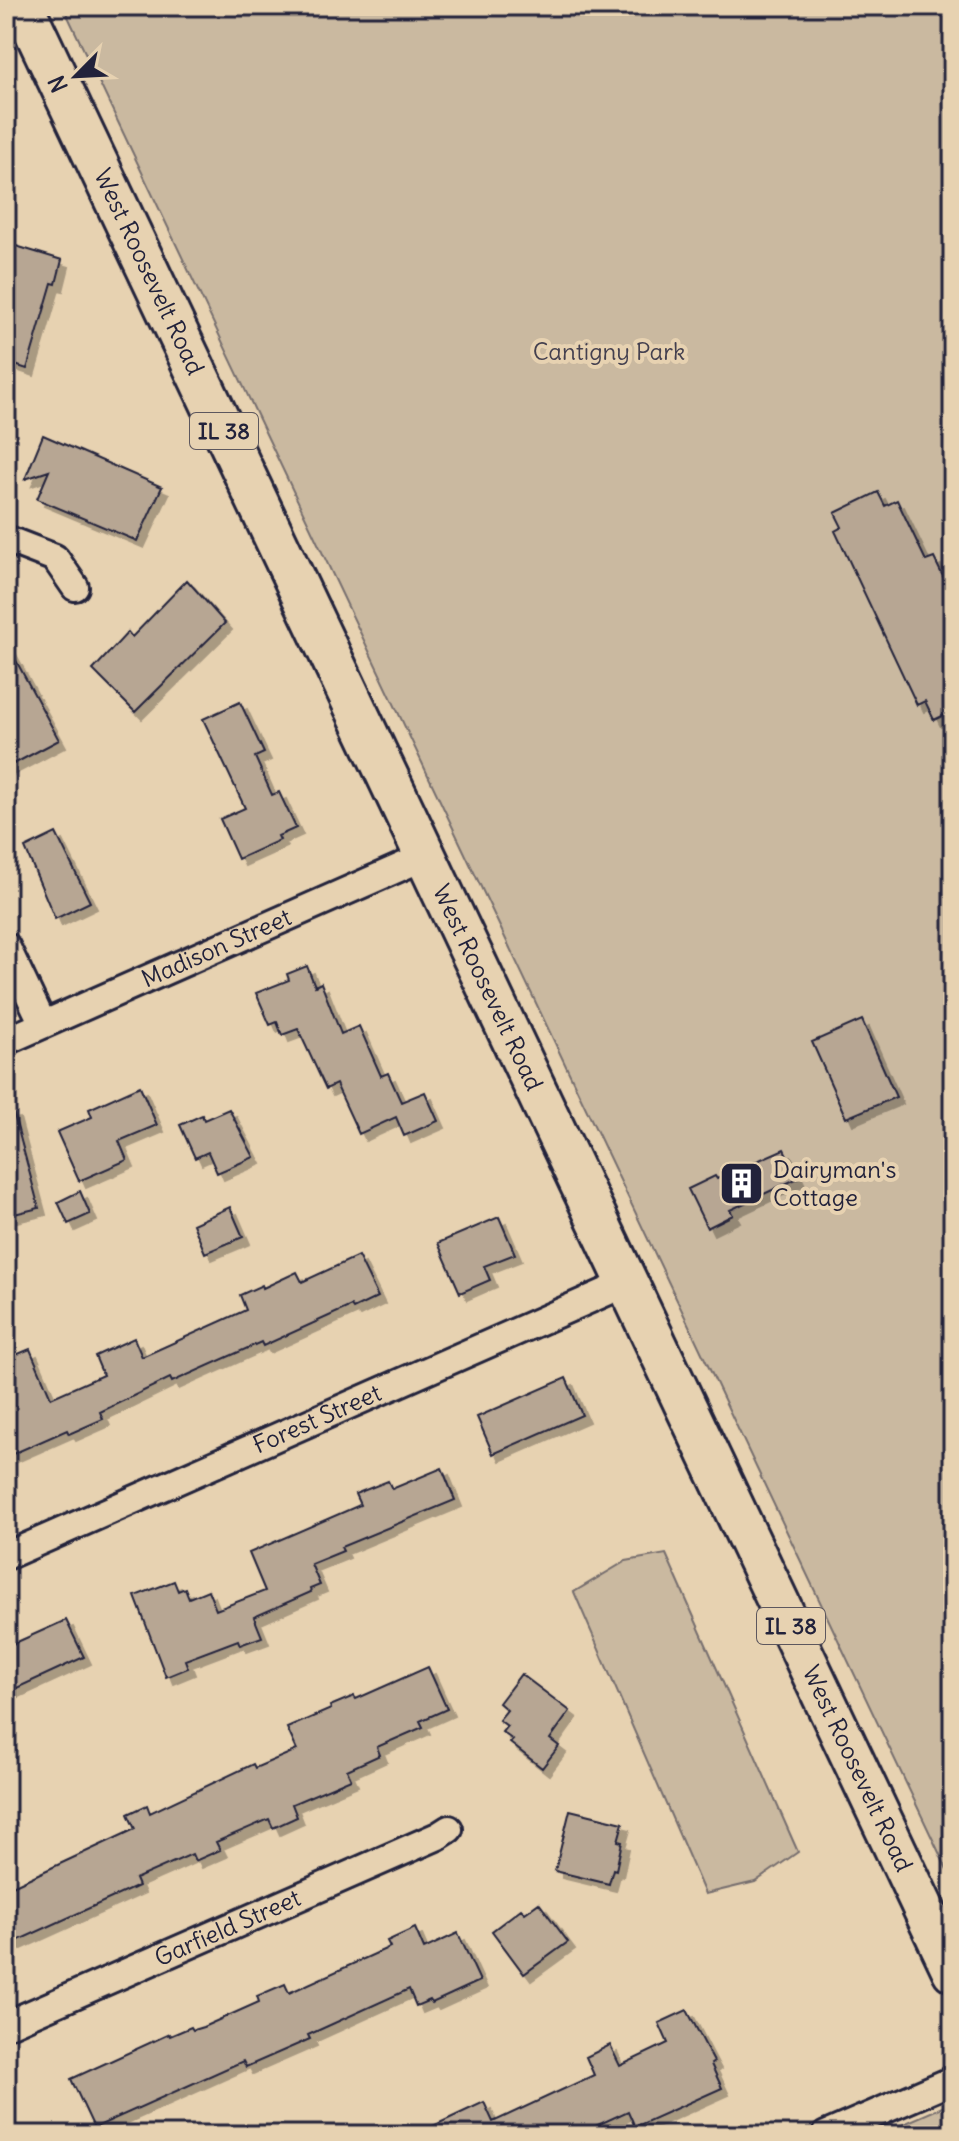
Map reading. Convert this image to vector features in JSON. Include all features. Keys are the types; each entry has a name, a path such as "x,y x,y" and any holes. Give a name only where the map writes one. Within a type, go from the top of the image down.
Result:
{"main road":[{"name":"West Roosevelt Road","path":"23,6 953,1971"}],"street":[{"path":"6,539 55,558 75,587"},
{"name":"Madison Street","path":"6,1041 426,856"},
{"path":"6,946 43,1024"},
{"name":"Forest Street","path":"6,1556 629,1282"},
{"name":"Garfield Street","path":"6,2025 449,1829"},
{"path":"826,2135 953,2080"}],"green space":[{"name":"Cantigny Park","path":"63,6 953,6 953,1882"},
{"path":"666,1554 798,1852 755,1882 705,1894 574,1592 626,1561"},
{"path":"953,2105 953,2135 910,2135 901,2125"}],"shaded area":[{"path":"953,1288 953,1348 943,1325"}],"building":[{"path":"6,243 62,260 56,284 52,283 27,369 6,362"},
{"path":"43,435 162,487 137,541 37,499 49,471 25,479"},
{"path":"878,492 885,506 897,500 926,561 934,558 953,597 953,711 934,720 925,701 917,705 835,531 842,527 835,513"},
{"path":"187,580 225,623 135,712 93,670 128,632 132,637"},
{"path":"6,642 59,740 6,768"},
{"path":"240,702 264,753 255,757 272,795 279,792 296,828 278,836 280,840 238,859 220,819 245,808 203,719"},
{"path":"56,833 90,902 55,919 25,848"},
{"path":"307,966 315,986 321,983 341,1034 359,1026 381,1076 388,1073 401,1102 425,1092 438,1121 404,1136 396,1117 359,1134 336,1084 326,1089 298,1029 282,1035 277,1022 270,1025 256,993 289,980 287,974"},
{"path":"862,1020 896,1097 846,1118 812,1042"},
{"path":"140,1086 157,1125 119,1141 127,1160 79,1181 57,1132 92,1117 89,1109"},
{"path":"229,1109 254,1157 217,1173 208,1152 195,1158 180,1125 202,1115 204,1120"},
{"path":"13,1111 39,1208 6,1216 6,1112"},
{"name":"Dairyman's Cottage","path":"784,1149 798,1178 730,1210 733,1215 707,1228 688,1189"},
{"path":"80,1191 90,1214 68,1224 58,1202"},
{"path":"230,1207 243,1237 205,1253 193,1224"},
{"path":"499,1217 515,1254 484,1266 490,1280 460,1293 438,1243"},
{"path":"358,1256 378,1297 263,1346 261,1342 172,1382 170,1378 100,1412 103,1419 69,1434 67,1430 6,1457 6,1359 30,1349 51,1398 103,1375 95,1356 134,1338 142,1357 246,1310 240,1295 297,1272 302,1282"},
{"path":"566,1378 582,1415 493,1454 477,1417"},
{"path":"442,1468 455,1500 341,1547 343,1551 311,1564 320,1585 254,1617 262,1637 240,1645 238,1640 185,1660 188,1668 166,1677 135,1596 174,1581 178,1591 185,1588 189,1598 208,1590 216,1610 265,1591 249,1553 360,1505 355,1494 388,1481 392,1489"},
{"path":"66,1620 84,1657 6,1693 6,1647"},
{"path":"428,1667 447,1709 420,1721 423,1727 377,1747 380,1755 347,1770 351,1779 292,1804 297,1817 273,1828 269,1819 216,1842 220,1850 195,1861 192,1854 135,1879 138,1886 6,1946 6,1889 135,1829 128,1814 147,1805 150,1813 253,1764 255,1768 297,1750 287,1728 331,1709 330,1706 354,1696 356,1699"},
{"path":"521,1674 570,1711 550,1739 559,1746 542,1768 510,1743 513,1740 502,1732 507,1726 499,1720 507,1710 499,1703"},
{"path":"570,1810 623,1823 616,1870 613,1869 609,1884 555,1871"},
{"path":"539,1903 568,1942 524,1974 492,1931 521,1909 525,1913"},
{"path":"415,1928 424,1949 458,1933 480,1981 432,2003 430,2000 416,2006 409,1989 308,2035 310,2039 246,2067 243,2061 94,2128 71,2079 169,2034 191,2027 193,2030 203,2027 259,2002 257,1996 285,1984 289,1993 390,1947 387,1941"},
{"path":"687,2010 714,2062 711,2064 722,2088 635,2127 628,2111 576,2135 414,2135 484,2102 493,2122 594,2075 586,2057 610,2045 620,2066 668,2043 659,2023"}],"place":[{"name":"Dairyman's Cottage","path":"742,1184"}]}
